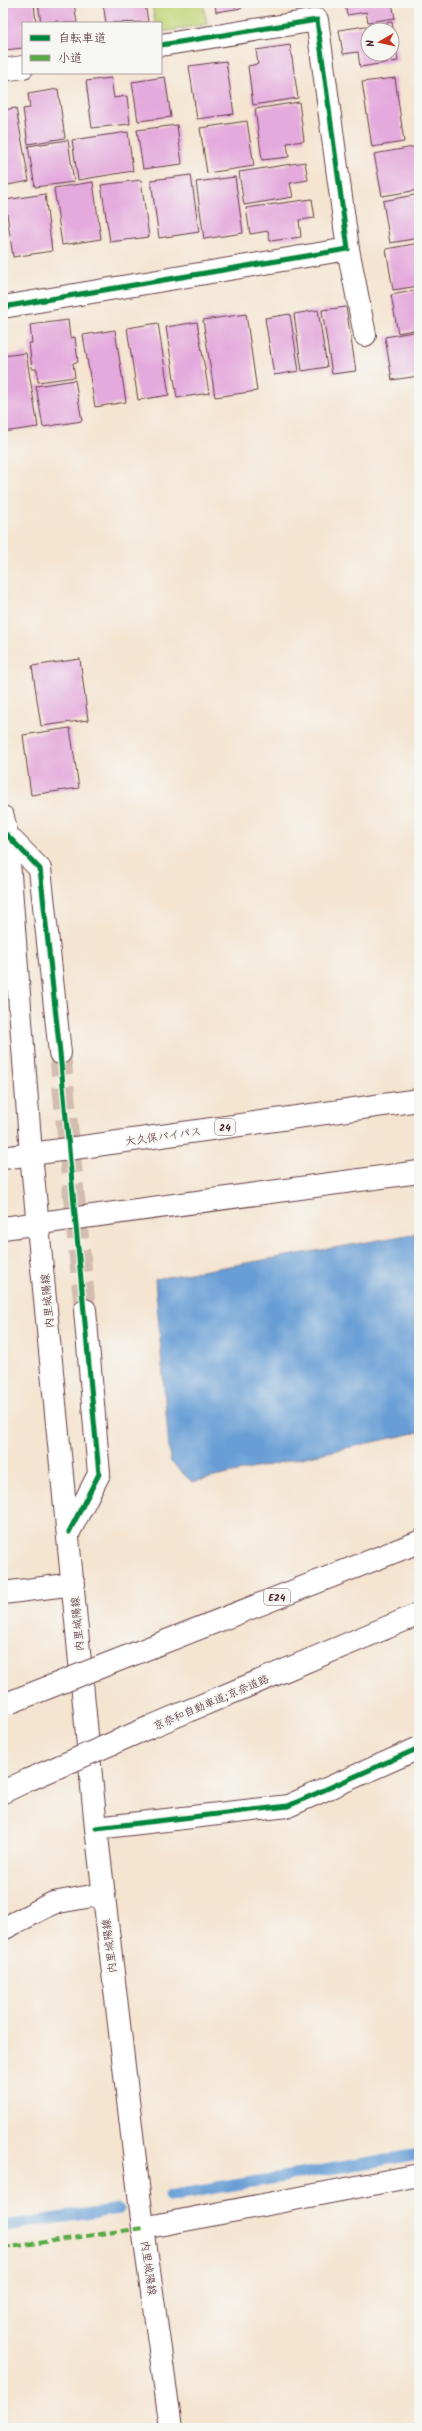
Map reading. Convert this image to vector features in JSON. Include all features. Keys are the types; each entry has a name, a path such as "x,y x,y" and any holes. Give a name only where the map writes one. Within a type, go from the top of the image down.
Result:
{"main road":[{"path":"162,45 317,20 348,249 365,335"},
{"path":"3,70 22,67"},
{"path":"3,307 348,249"},
{"path":"5,826 40,869 60,1053"},
{"name":"内里城陽線","path":"5,826 31,1154 69,1532 96,1828 144,2228 171,2428"},
{"name":"大久保バイパス","path":"3,1158 419,1100"},
{"path":"3,1228 419,1172"},
{"path":"69,1532 98,1474 85,1310"},
{"name":"E24","path":"7,1704 419,1542"},
{"path":"3,1593 74,1584"},
{"name":"京奈和自動車道;京奈道路","path":"3,1792 150,1727 419,1614"},
{"path":"96,1828 288,1806 419,1748"},
{"path":"3,1929 53,1903 103,1894"},
{"path":"144,2228 419,2175"}],"green space":[{"path":"152,3 203,3 207,24 162,32 162,22 155,22"}],"water":[{"path":"419,1233 419,1432 192,1482 170,1461 155,1279"}],"building":[{"path":"3,3 34,3 36,22 22,22 22,48 5,50"},
{"path":"38,3 74,3 77,22 41,22"},
{"path":"103,3 145,3 148,22 106,22"},
{"path":"215,3 242,3 242,8 216,12"},
{"path":"345,3 392,3 395,18 368,22 366,12 347,15"},
{"path":"360,27 360,62 392,62 360,67 358,52 343,54 339,30"},
{"path":"290,45 298,98 253,105 248,66 258,64 256,50"},
{"path":"226,61 234,114 197,119 189,66"},
{"path":"165,77 171,117 138,121 132,82"},
{"path":"111,78 114,98 127,96 130,124 92,128 86,81"},
{"path":"395,78 404,142 372,147 362,82"},
{"path":"58,89 65,138 28,144 23,109 30,108 28,94"},
{"path":"299,102 304,141 287,143 289,157 262,160 255,109"},
{"path":"16,108 29,181 3,186 3,110"},
{"path":"247,121 254,166 207,173 200,128"},
{"path":"177,125 182,164 143,169 137,130"},
{"path":"128,132 133,171 78,180 72,140"},
{"path":"68,140 74,182 35,187 28,146"},
{"path":"419,146 419,190 382,196 374,154"},
{"path":"305,162 308,180 290,183 293,197 244,205 239,172"},
{"path":"191,175 199,232 159,238 151,180"},
{"path":"235,177 243,233 204,239 196,182"},
{"path":"141,180 149,237 110,242 101,185"},
{"path":"93,182 101,239 62,245 54,188"},
{"path":"45,194 52,251 13,257 5,200"},
{"path":"419,194 419,238 390,243 383,201"},
{"path":"312,199 315,218 299,220 301,237 270,241 268,231 250,234 246,208"},
{"path":"419,243 419,286 393,290 386,249"},
{"path":"419,290 419,329 398,333 391,295"},
{"path":"346,307 356,371 332,374 322,310"},
{"path":"318,310 327,367 302,371 294,314"},
{"path":"246,314 257,391 215,397 203,320"},
{"path":"290,314 299,371 274,375 265,318"},
{"path":"68,320 70,338 75,337 78,362 73,363 75,377 38,382 37,369 32,369 29,343 32,343 30,325"},
{"path":"197,322 209,393 177,398 166,327"},
{"path":"158,323 169,395 138,400 127,328"},
{"path":"115,330 126,402 95,407 83,335"},
{"path":"419,331 419,376 392,380 385,337"},
{"path":"26,353 38,427 3,432 3,356"},
{"path":"75,380 82,421 43,427 36,386"},
{"path":"80,659 88,720 41,726 32,666"},
{"path":"70,728 79,788 31,795 23,735"}],"waterway":[{"path":"169,2196 419,2154"},
{"path":"3,2226 119,2209"}],"tunnel":[{"path":"60,1053 85,1310"}],"marked path":[{"path":"3,2248 143,2228"}],"cycle path":[{"path":"3,307 348,249 317,20 162,45"},
{"path":"7,835 40,869 60,1053 99,1474 69,1532"},
{"path":"96,1828 288,1806 419,1748"}]}
